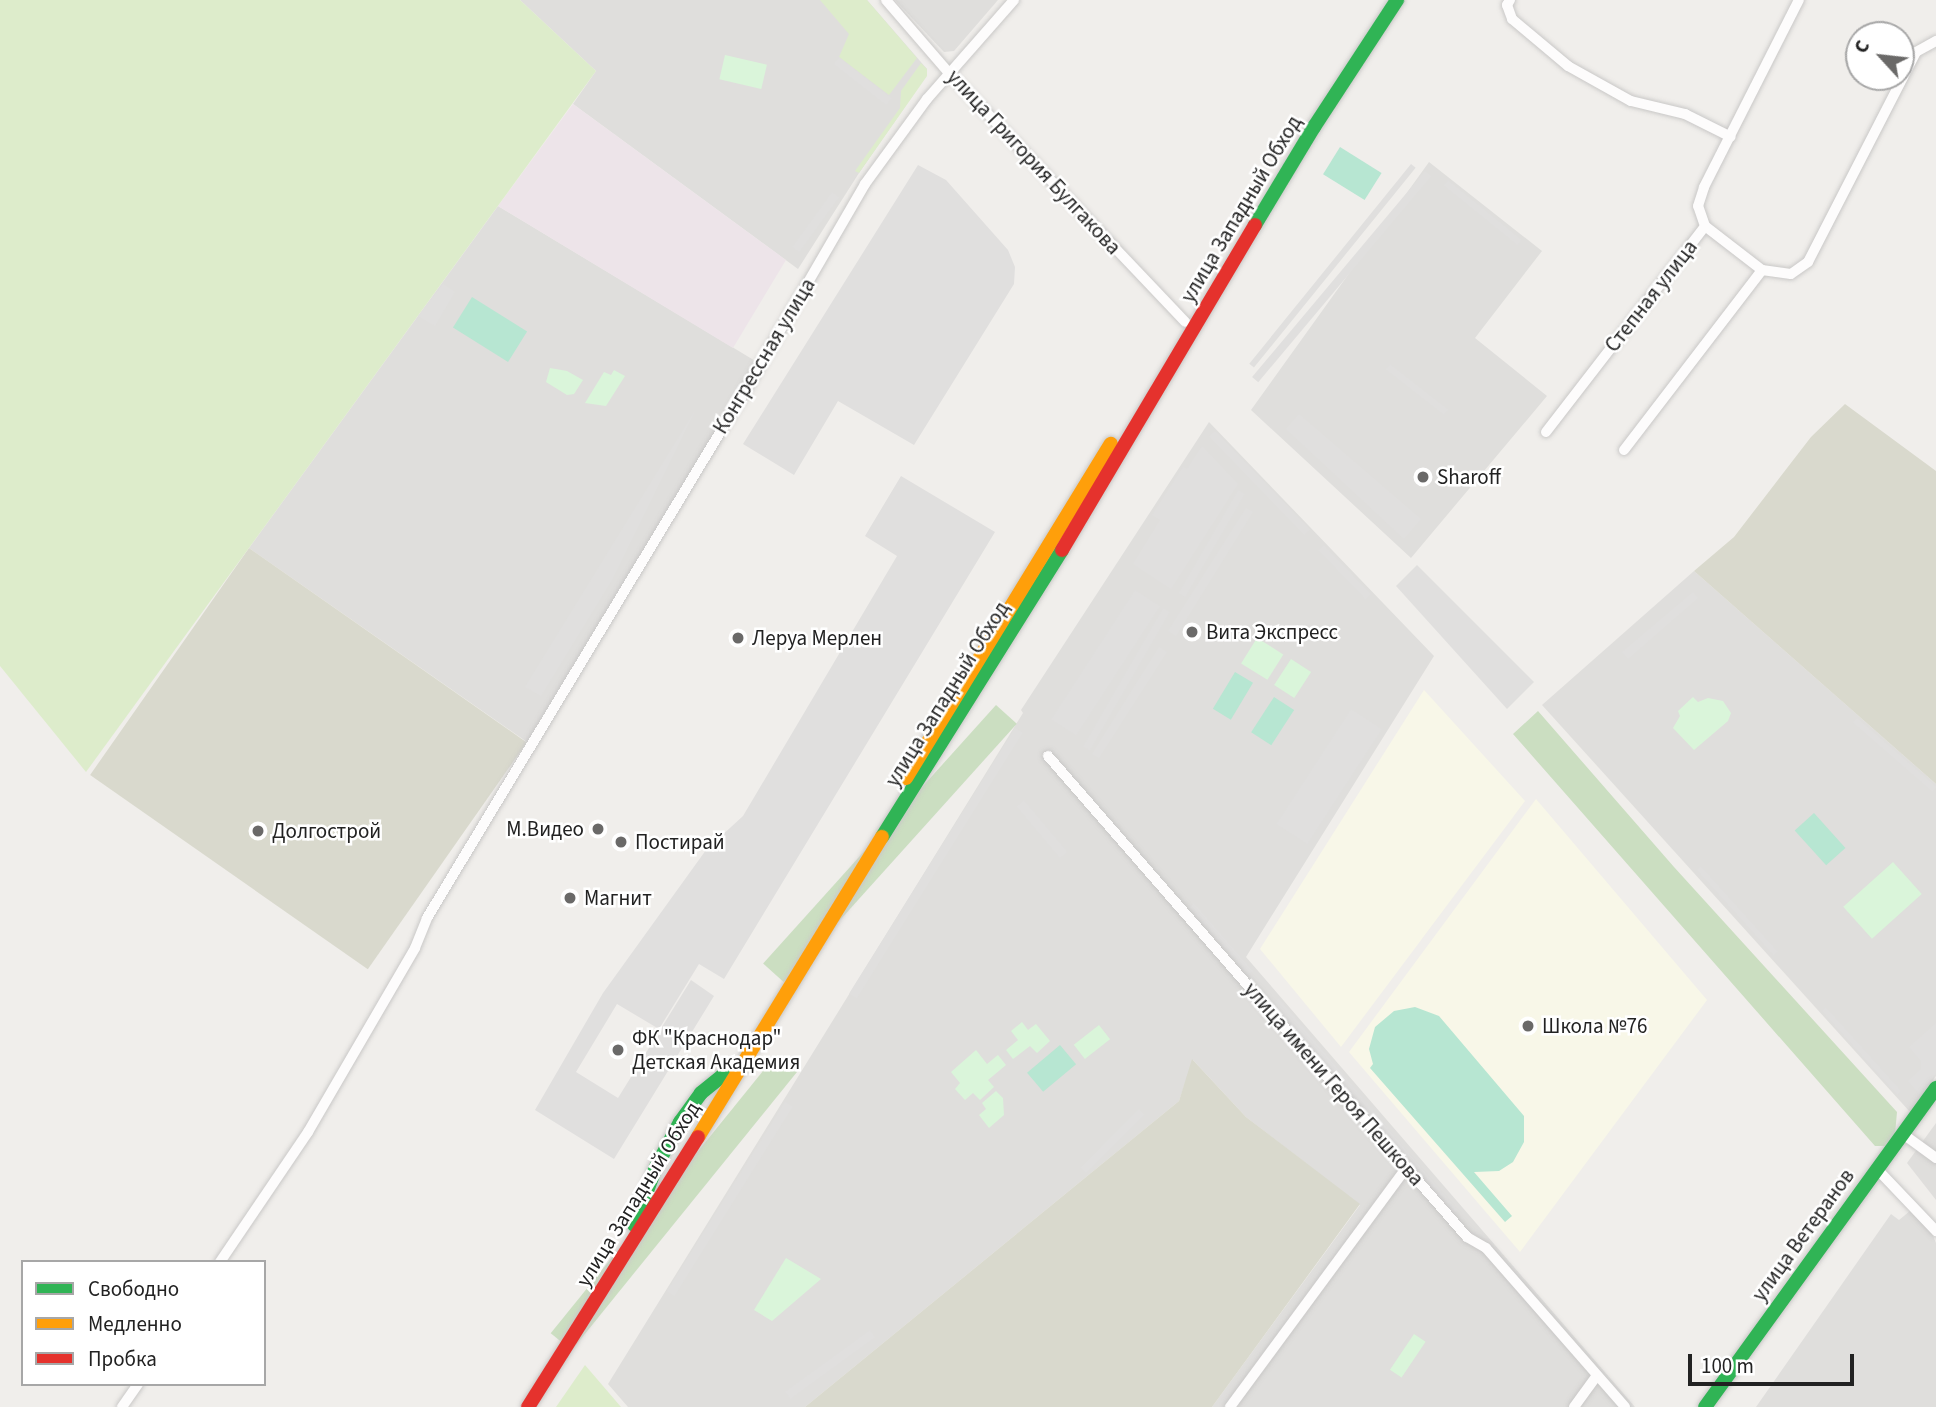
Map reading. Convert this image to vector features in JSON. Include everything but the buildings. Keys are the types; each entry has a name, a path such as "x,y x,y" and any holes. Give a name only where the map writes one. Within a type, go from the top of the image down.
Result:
{"main road":[{"name":"улица Западный Обход","path":"520,1407 1385,0"},
{"name":"улица Западный Обход","path":"528,1407 617,1270 794,979 1013,631 1314,127 1397,0"},
{"name":"улица Ветеранов","path":"1906,1136 1936,1088"},
{"name":"улица Ветеранов","path":"1707,1407 1879,1170 1936,1100"}],"street":[{"name":"улица Григория Булгакова","path":"886,0 949,73 1185,322"},
{"name":"Конгрессная улица","path":"221,1260 308,1132 415,948 427,918 745,391 865,184 949,73 1014,0"},
{"name":"Степная улица","path":"1546,432 1705,226 1698,206 1704,187 1799,0"},
{"path":"1508,2 1512,19 1568,66 1631,101 1685,114 1731,137"},
{"path":"1705,226 1762,270 1791,274 1808,262 1916,52 1936,41"},
{"path":"1624,450 1762,270"},
{"name":"улица имени Героя Пешкова","path":"1048,756 1467,1237 1486,1248 1625,1407"},
{"path":"1906,1136 1936,1158"},
{"path":"1230,1407 1407,1167"},
{"path":"1879,1170 1936,1230"},
{"path":"1574,1407 1597,1376"},
{"path":"122,1407 137,1386"}],"shaded area":[{"path":"520,0 867,0 927,69 927,75 859,173 798,269 573,104 596,71"},
{"path":"895,0 998,0 954,51 944,52"},
{"path":"839,57 892,98 886,105 833,64"},
{"path":"573,104 786,260 733,348 498,206"},
{"path":"1429,162 1542,251 1475,338 1547,396 1411,558 1251,410"},
{"path":"1411,164 1416,168 1254,368 1249,364"},
{"path":"918,165 946,180 1008,250 1015,267 1014,284 914,445 838,401 794,475 743,444"},
{"path":"1425,171 1431,176 1258,382 1252,377"},
{"path":"1448,180 1522,240 1517,245 1444,185"},
{"path":"832,192 839,197 799,252 792,247"},
{"path":"498,206 757,362 527,742 249,548"},
{"path":"443,284 455,292 435,326 418,316"},
{"path":"1390,364 1448,410 1444,415 1386,370"},
{"path":"1845,404 1936,471 1936,784 1694,571 1734,537 1811,437"},
{"path":"696,409 612,580 541,696 525,687"},
{"path":"1299,414 1421,519 1404,539 1286,429"},
{"path":"1209,422 1434,656 1246,957 1635,1407 1212,1407 1360,1205 1246,1117 1193,1060 1179,1101 805,1407 628,1407 608,1384 1023,713 1021,710"},
{"path":"1215,431 1310,530 1304,535 1209,437"},
{"path":"1202,446 1238,484 1171,589 1133,564 1160,520 1152,515 1183,467 1187,469"},
{"path":"901,476 995,532 724,979 699,964 659,1029 617,1004 576,1072 618,1098 691,980 714,996 614,1159 535,1110 603,993 706,850 743,816 897,556 865,536"},
{"path":"1238,490 1245,494 1185,597 1178,593"},
{"path":"1246,508 1253,512 1176,636 1168,631"},
{"path":"1324,545 1371,594 1365,599 1318,551"},
{"path":"249,548 527,742 368,969 90,775"},
{"path":"1417,565 1534,682 1507,709 1396,586"},
{"path":"1694,571 1936,784 1936,1076 1910,1112 1542,705"},
{"path":"1135,590 1160,606 1076,735 1051,719"},
{"path":"1693,592 1698,598 1628,659 1622,652"},
{"path":"1163,608 1170,612 1090,751 1083,747"},
{"path":"1159,647 1167,652 1099,758 1092,754"},
{"path":"1424,690 1525,801 1341,1047 1260,949"},
{"path":"1351,709 1382,729 1307,844 1276,824"},
{"path":"1857,718 1936,787 1932,791 1853,723"},
{"path":"1015,728 1023,733 857,998 849,993"},
{"name":"Школа №76","path":"1536,799 1707,1000 1520,1252 1349,1052"},
{"path":"1024,800 1068,852 1060,859 1016,806"},
{"path":"1701,866 1778,951 1773,955 1697,870"},
{"path":"1194,903 1253,971 1248,976 1189,908"},
{"path":"1279,998 1457,1210 1451,1215 1273,1003"},
{"path":"1826,1007 1902,1091 1897,1095 1822,1011"},
{"path":"1936,1023 1936,1073 1920,1095 1908,1081 1921,1069 1921,1061 1909,1047"},
{"path":"1192,1059 1246,1117 1360,1204 1212,1407 805,1407 1179,1101"},
{"path":"785,1102 793,1107 674,1296 667,1291"},
{"path":"1139,1109 1145,1115 1086,1173 1080,1168"},
{"path":"1936,1123 1936,1200 1907,1163"},
{"path":"1910,1211 1932,1233 1936,1243 1936,1407 1756,1407 1891,1214 1899,1220"},
{"path":"870,1330 875,1337 790,1399 785,1392"}],"green space":[{"path":"0,0 520,0 596,71 86,772 0,666"},
{"path":"820,0 867,0 917,58 889,95 839,57 849,34"},
{"path":"725,55 767,65 761,89 719,79"},
{"path":"921,63 927,69 927,76 859,173 855,171 900,108 901,91"},
{"path":"1340,147 1382,173 1365,200 1323,174"},
{"path":"472,297 527,331 508,362 453,328"},
{"path":"550,368 567,371 583,380 574,394 567,395 546,382"},
{"path":"614,370 625,376 606,406 585,403 604,372 611,375"},
{"path":"1257,638 1283,654 1267,680 1241,663"},
{"path":"1291,659 1311,672 1294,698 1274,685"},
{"path":"1235,672 1253,683 1231,720 1213,709"},
{"path":"1274,697 1294,710 1271,745 1251,732"},
{"path":"1693,697 1698,702 1708,698 1723,701 1731,713 1728,721 1694,750 1673,728 1680,716 1678,711"},
{"path":"996,705 1017,724 784,982 763,964"},
{"path":"1538,711 1674,867 1897,1112 1894,1146 1875,1146 1513,734"},
{"path":"1814,813 1845,848 1826,865 1795,830"},
{"path":"1893,862 1922,894 1872,939 1843,907"},
{"path":"1415,1007 1439,1016 1524,1116 1524,1142 1513,1162 1499,1171 1474,1172 1512,1216 1505,1222 1370,1068 1373,1064 1369,1049 1375,1027 1394,1011"},
{"path":"1022,1022 1028,1030 1036,1024 1050,1041 1037,1053 1030,1046 1013,1059 1006,1050 1018,1040 1011,1031"},
{"path":"1099,1025 1110,1039 1085,1059 1074,1045"},
{"path":"1060,1045 1076,1064 1043,1092 1027,1073"},
{"path":"976,1050 987,1064 998,1055 1006,1065 988,1080 994,1087 980,1100 973,1093 965,1100 955,1089 960,1083 951,1072"},
{"path":"776,1055 797,1072 572,1350 551,1333"},
{"path":"996,1091 1003,1098 1004,1115 989,1128 979,1115 986,1109 982,1103"},
{"path":"786,1258 821,1279 772,1321 754,1310"},
{"path":"1414,1334 1426,1342 1402,1377 1390,1370"},
{"path":"585,1365 621,1407 556,1407"}],"traffic: fast":[{"path":"1255,225 1314,127 1397,0"},
{"path":"882,837 1062,550"},
{"path":"634,1225 656,1167 680,1122 701,1093 727,1072"},
{"path":"1705,1407 1936,1088"}],"traffic: slow":[{"path":"906,778 1111,444"},
{"path":"698,1137 882,837"}],"traffic: jam":[{"path":"1062,550 1255,225"},
{"path":"528,1407 698,1137"}],"place":[{"name":"Sharoff","path":"1423,477"},
{"name":"Вита Экспресс","path":"1192,632"},
{"name":"Леруа Мерлен","path":"738,638"},
{"name":"М.Видео","path":"598,829"},
{"name":"Долгострой","path":"258,831"},
{"name":"Постирай","path":"621,842"},
{"name":"Магнит","path":"570,898"},
{"name":"Школа №76","path":"1528,1026"},
{"name":"ФК \"Краснодар\" Детская Академия","path":"618,1050"}]}
